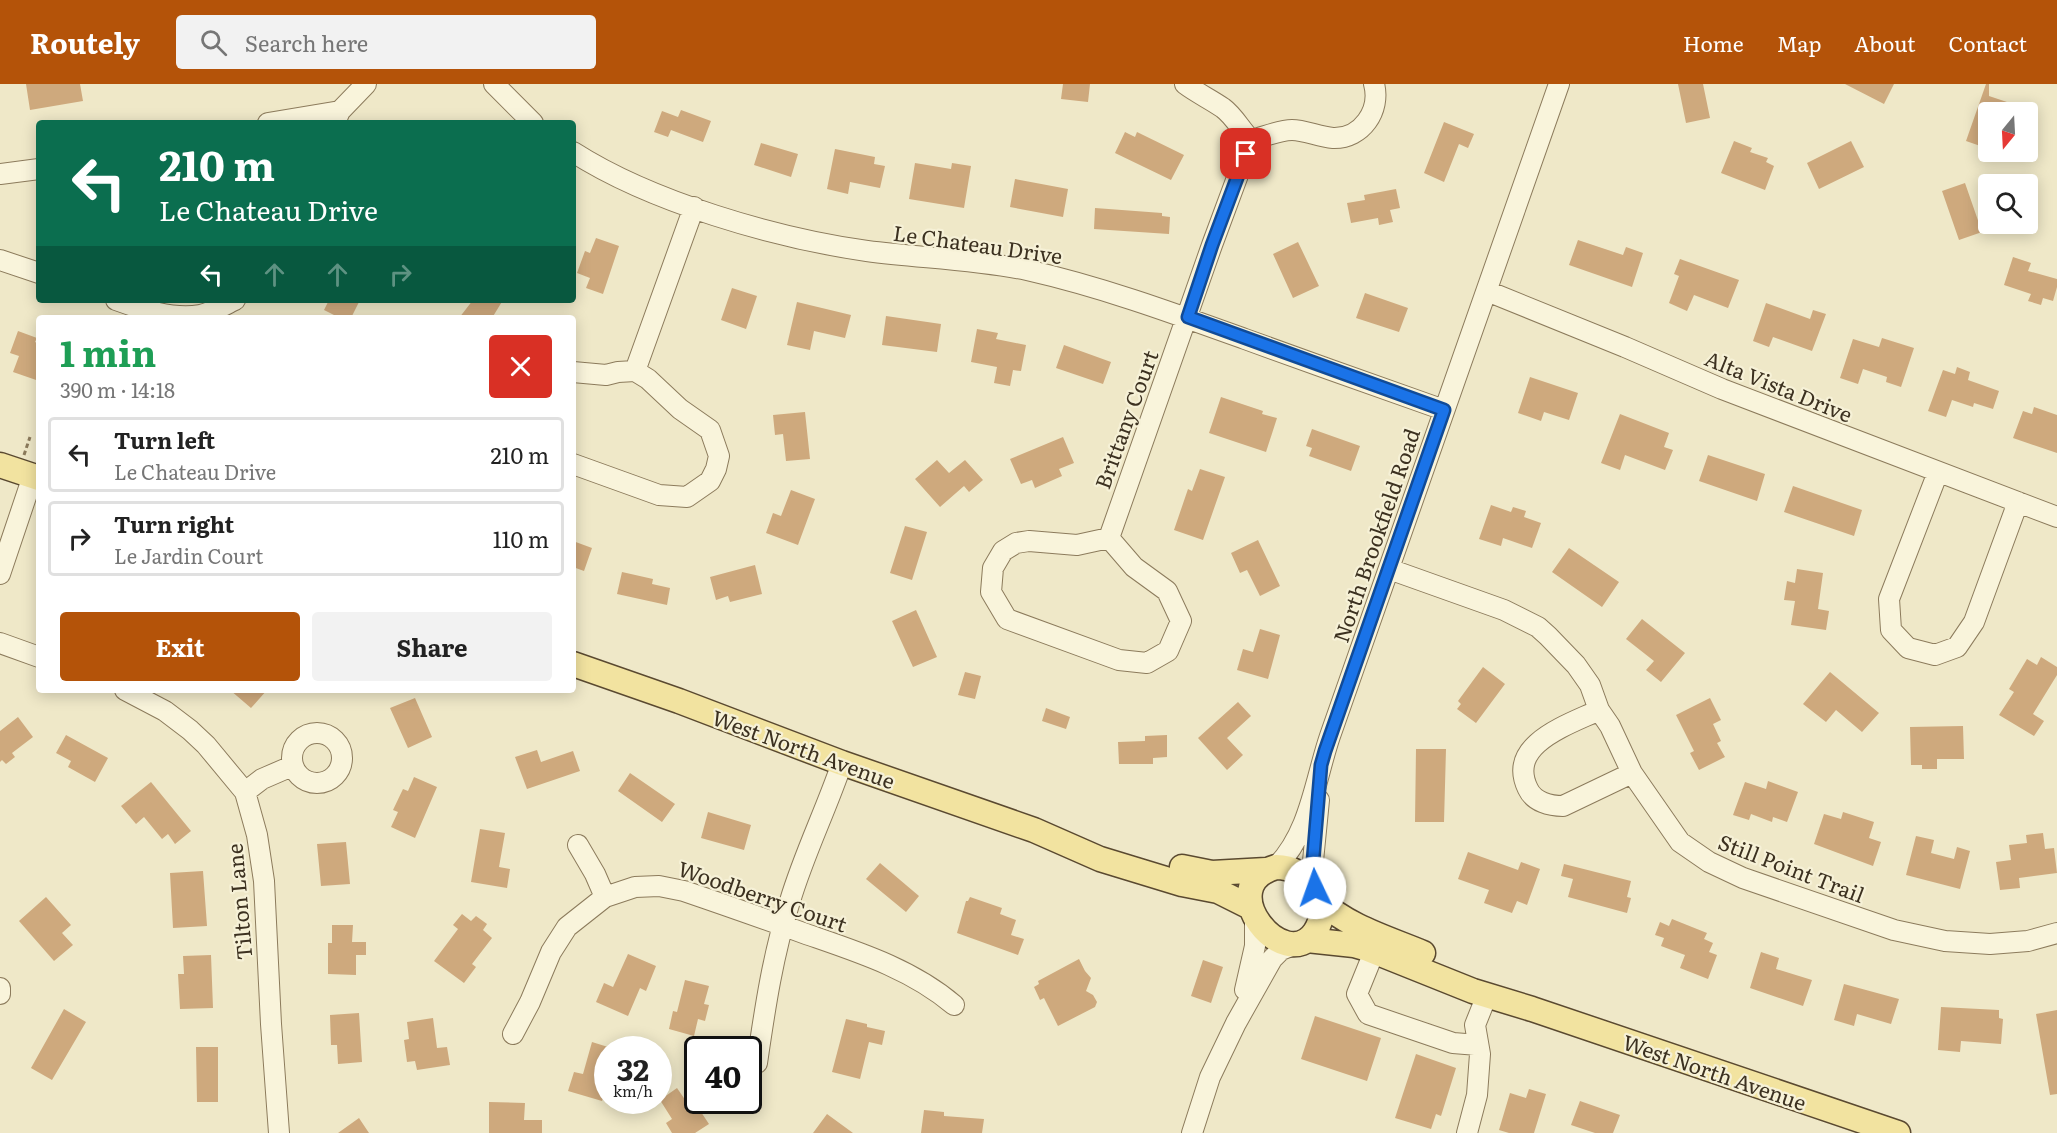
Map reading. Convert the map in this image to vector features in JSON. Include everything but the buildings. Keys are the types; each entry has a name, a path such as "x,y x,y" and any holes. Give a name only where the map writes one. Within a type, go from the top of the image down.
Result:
{"main road":[{"path":"0,465 36,477"},
{"name":"West North Avenue","path":"576,665 679,701 842,763 1034,830 1100,859 1182,884 1218,891 1252,913"},
{"name":"West North Avenue","path":"1034,830 1193,870 1229,873 1271,869"},
{"path":"1271,869 1290,869 1301,873 1308,878 1317,894 1321,908 1317,929 1300,942 1281,942 1265,931 1252,913 1251,891 1255,880 1271,869"},
{"name":"West North Avenue","path":"1317,894 1349,922 1429,956 1532,1009"},
{"name":"West North Avenue","path":"1300,942 1354,945 1487,996 1532,1009 1898,1133"}],"street":[{"path":"303,120 338,117 366,84"},
{"path":"494,84 529,120"},
{"path":"1185,84 1223,108 1251,140 1292,130 1336,138 1351,134 1365,125 1373,114 1376,102 1374,84"},
{"name":"North Brookfield Road","path":"1271,869 1292,849 1298,836 1559,84"},
{"name":"Brittany Court","path":"1109,538 1157,397 1251,140"},
{"name":"Le Chateau Drive","path":"576,154 611,174 694,207 766,230 836,246 1024,270 1103,289 1188,317 1444,410"},
{"path":"0,174 36,169"},
{"path":"635,371 694,207"},
{"path":"0,260 36,272"},
{"name":"Alta Vista Drive","path":"1487,291 1722,389 2057,517"},
{"path":"126,303 178,315 200,315 228,303"},
{"path":"576,372 606,375 635,371 648,379 680,409 710,430 719,456 710,481 687,497 659,495 576,465"},
{"path":"1938,472 1889,599 1891,630 1908,648 1935,655 1957,647 1974,622 2018,502"},
{"path":"0,574 36,477"},
{"path":"1109,538 1134,567 1167,591 1181,621 1168,651 1147,663 1119,660 1007,619 991,591 993,568 1003,551 1016,543 1029,541 1077,545 1109,538"},
{"name":"Still Point Trail","path":"1389,569 1504,610 1538,627 1562,648 1590,685 1599,710 1610,726 1632,773 1680,842 1708,862 1743,878 1894,930 1945,941 1989,944 2028,941 2057,933"},
{"path":"0,643 36,656"},
{"name":"Tilton Lane","path":"131,693 165,711 189,730 206,745 244,792 257,835 264,881 279,1133"},
{"path":"1599,710 1543,738 1532,748 1526,756 1522,770 1525,784 1531,795 1554,806 1563,806 1632,773"},
{"path":"761,1036 770,976 782,925 842,763"},
{"name":"North Brookfield Road","path":"1317,894 1313,861 1321,765"},
{"path":"244,792 262,779 292,766"},
{"path":"578,845 605,897"},
{"name":"Woodberry Court","path":"513,1034 530,1002 550,952 567,927 605,897 635,887 660,886 695,895 849,949 909,974 937,990 954,1005"},
{"path":"1236,1023 1253,963 1256,934 1252,913"},
{"path":"1192,1133 1210,1077 1236,1023 1272,959 1281,950 1300,942"},
{"path":"1374,952 1357,994 1368,1014 1453,1043 1479,1045"},
{"path":"0,988 0,994"},
{"path":"1467,1133 1477,1095 1480,1054 1475,1024 1487,996"}],"route":[{"path":"1246,154 1188,317 1444,410 1321,765 1313,861 1315,888"}]}
